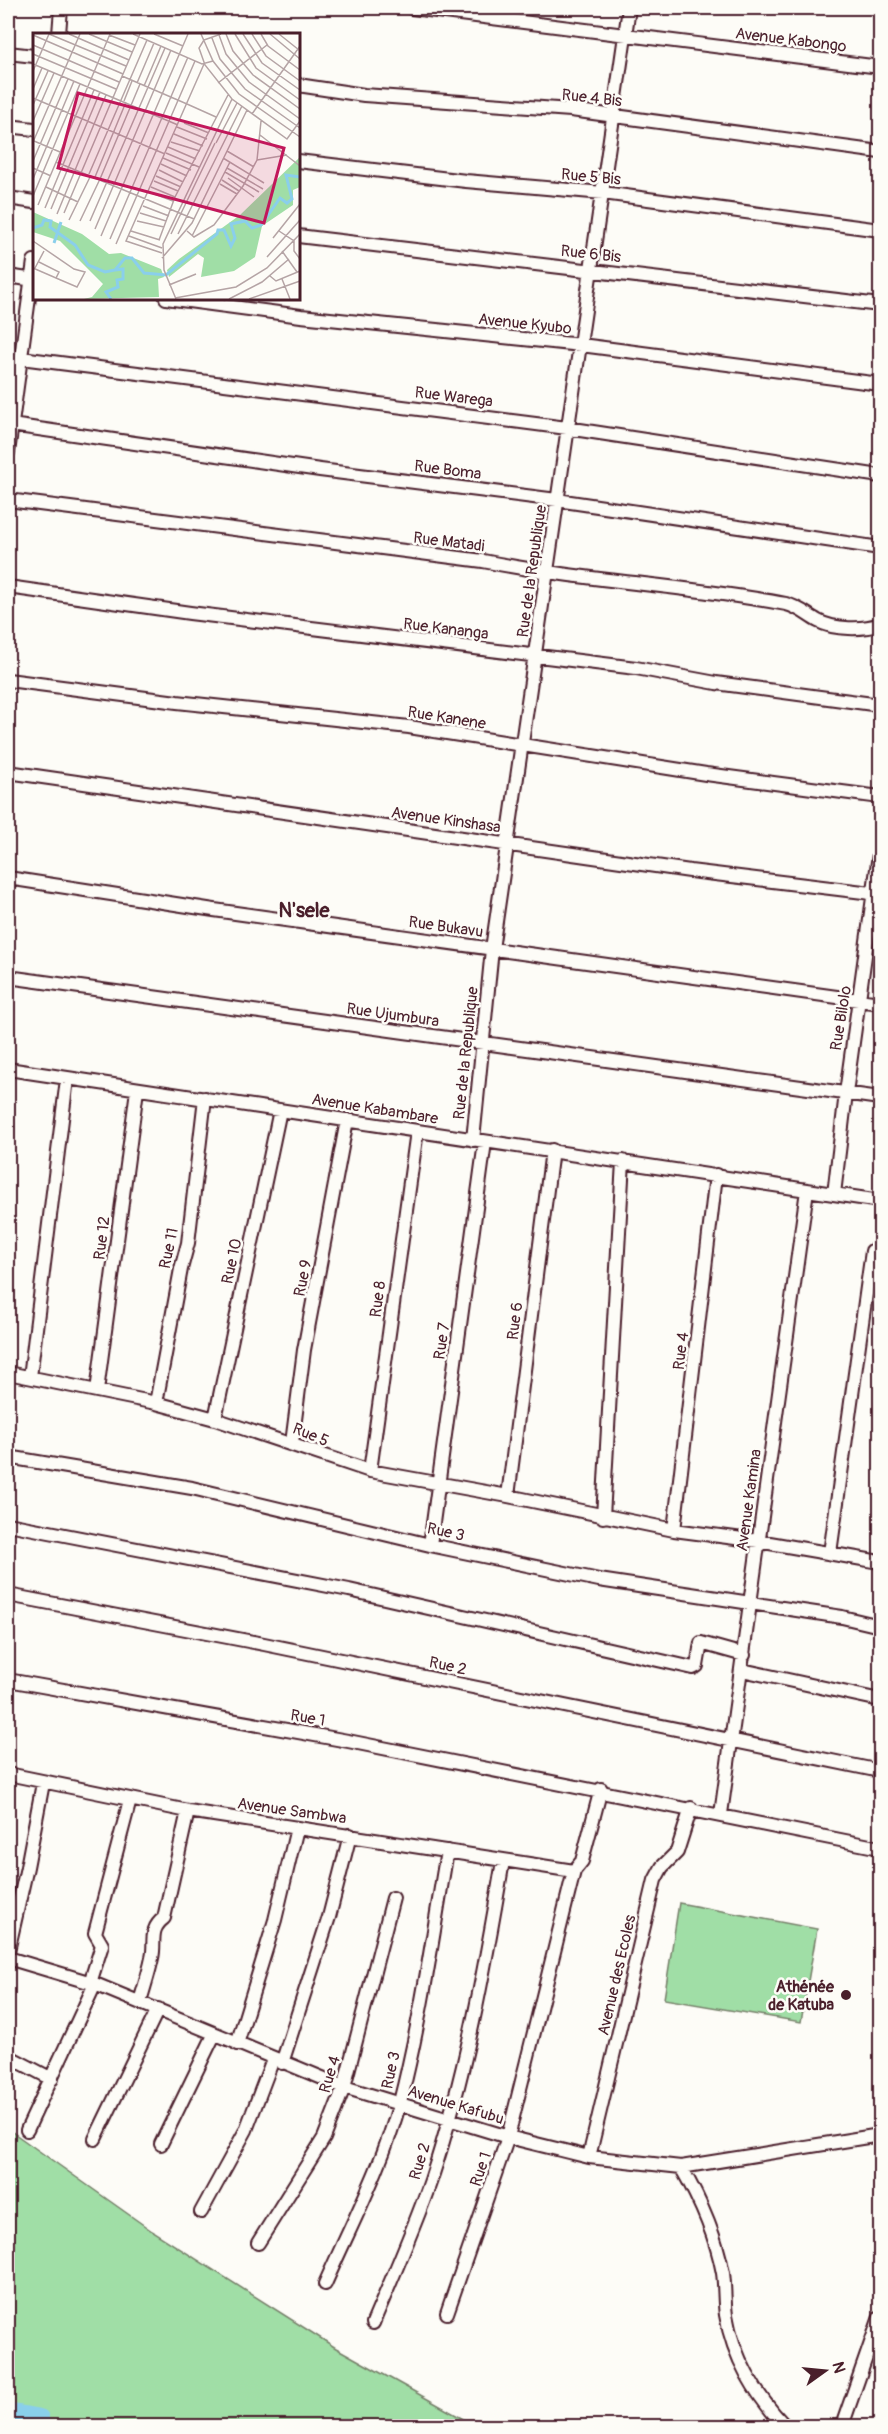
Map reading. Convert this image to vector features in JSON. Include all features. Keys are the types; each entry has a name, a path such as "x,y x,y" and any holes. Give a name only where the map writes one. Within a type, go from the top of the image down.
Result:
{"street":[{"path":"59,33 61,8"},
{"name":"Avenue Kabongo","path":"412,8 880,67"},
{"name":"Rue de la Republique","path":"479,1141 483,1044 492,949 629,8"},
{"path":"8,53 33,56"},
{"name":"Rue 4 Bis","path":"300,85 364,94 612,115 880,152"},
{"path":"8,126 33,129"},
{"name":"Rue 5 Bis","path":"300,161 466,181 603,193 880,230"},
{"path":"8,198 33,202"},
{"name":"Rue 6 Bis","path":"300,236 880,305"},
{"path":"8,276 33,280 21,358 13,376 8,453"},
{"name":"Avenue Kyubo","path":"181,300 301,316 580,345 880,384"},
{"name":"Rue Warega","path":"21,358 567,428 880,476"},
{"name":"Rue Boma","path":"11,425 309,468 557,500 880,548"},
{"name":"Rue Matadi","path":"8,500 483,561 547,573 733,594 791,605 826,624 863,628 880,624"},
{"name":"Rue Kananga","path":"8,587 536,657 636,668 716,683 880,705"},
{"name":"Rue Kanene","path":"8,680 177,702 409,727 523,746 880,797"},
{"name":"Avenue Kinshasa","path":"8,772 508,845 877,894"},
{"name":"Rue Bilolo","path":"834,1194 846,1093 877,894 880,847"},
{"name":"Rue Bukavu","path":"8,878 880,1003"},
{"name":"Rue Ujumbura","path":"8,977 880,1098"},
{"name":"Avenue Kabambare","path":"8,1069 880,1201"},
{"path":"30,1377 67,1078"},
{"name":"Rue 12","path":"97,1391 137,1089"},
{"name":"Rue 11","path":"156,1403 188,1243 205,1098"},
{"name":"Rue 10","path":"215,1419 280,1110"},
{"name":"Rue 9","path":"292,1443 304,1350 347,1120"},
{"name":"Rue 8","path":"370,1472 417,1131"},
{"name":"Rue 7","path":"430,1545 479,1141"},
{"name":"Rue 6","path":"508,1496 552,1150"},
{"path":"603,1516 623,1161"},
{"name":"Rue 4","path":"674,1530 716,1175"},
{"name":"Avenue Kamina","path":"721,1814 807,1190"},
{"path":"830,1553 872,1251"},
{"name":"Rue 5","path":"8,1373 156,1403 215,1419 292,1443 333,1461 370,1472 508,1496 674,1530 758,1541 880,1562"},
{"name":"Rue 3","path":"8,1457 192,1488 430,1545 599,1580 751,1603 880,1626"},
{"path":"8,1524 349,1590 693,1668 697,1666 701,1643 744,1655"},
{"name":"Rue 2","path":"8,1594 880,1771"},
{"path":"742,1670 880,1700"},
{"name":"Rue 1","path":"8,1680 359,1743 602,1790 880,1848"},
{"name":"Avenue Sambwa","path":"8,1774 188,1811 574,1871"},
{"path":"8,1951 43,1783"},
{"name":"Rue 1","path":"447,2313 508,2137 574,1871 582,1861 602,1790"},
{"path":"27,2130 52,2079 92,1983 102,1945 95,1933 130,1800"},
{"name":"Avenue des Ecoles","path":"589,2157 655,1880 662,1867 677,1852 691,1808"},
{"path":"140,2002 153,1955 152,1940 155,1927 164,1918 188,1811"},
{"path":"237,2044 275,1920 297,1828"},
{"path":"201,2212 246,2130 278,2061 329,1917 350,1835"},
{"name":"Rue 3","path":"325,2284 375,2171 399,2104 423,1994 447,1851"},
{"name":"Rue 2","path":"373,2323 419,2214 449,2118 463,2064 503,1861"},
{"name":"Rue 4","path":"258,2243 324,2138 344,2087 393,1898"},
{"name":"Avenue Kafubu","path":"8,1959 92,1983 344,2087 508,2137 589,2157 681,2167 880,2135"},
{"path":"95,2139 158,2009"},
{"path":"161,2144 214,2035"},
{"path":"8,2056 52,2079"},
{"path":"681,2167 702,2205 723,2273 727,2317 745,2374 768,2409 785,2427"},
{"path":"842,2427 880,2317"}],"green space":[{"path":"679,1903 817,1929 801,2022 664,1999"},
{"path":"8,2129 152,2231 336,2348 476,2426 8,2426"}],"waterway":[{"path":"8,2412 40,2418 41,2426"}],"place":[{"name":"Athénée de Katuba","path":"846,1995"}],"district":[{"name":"N'sele","path":"304,910"}]}
